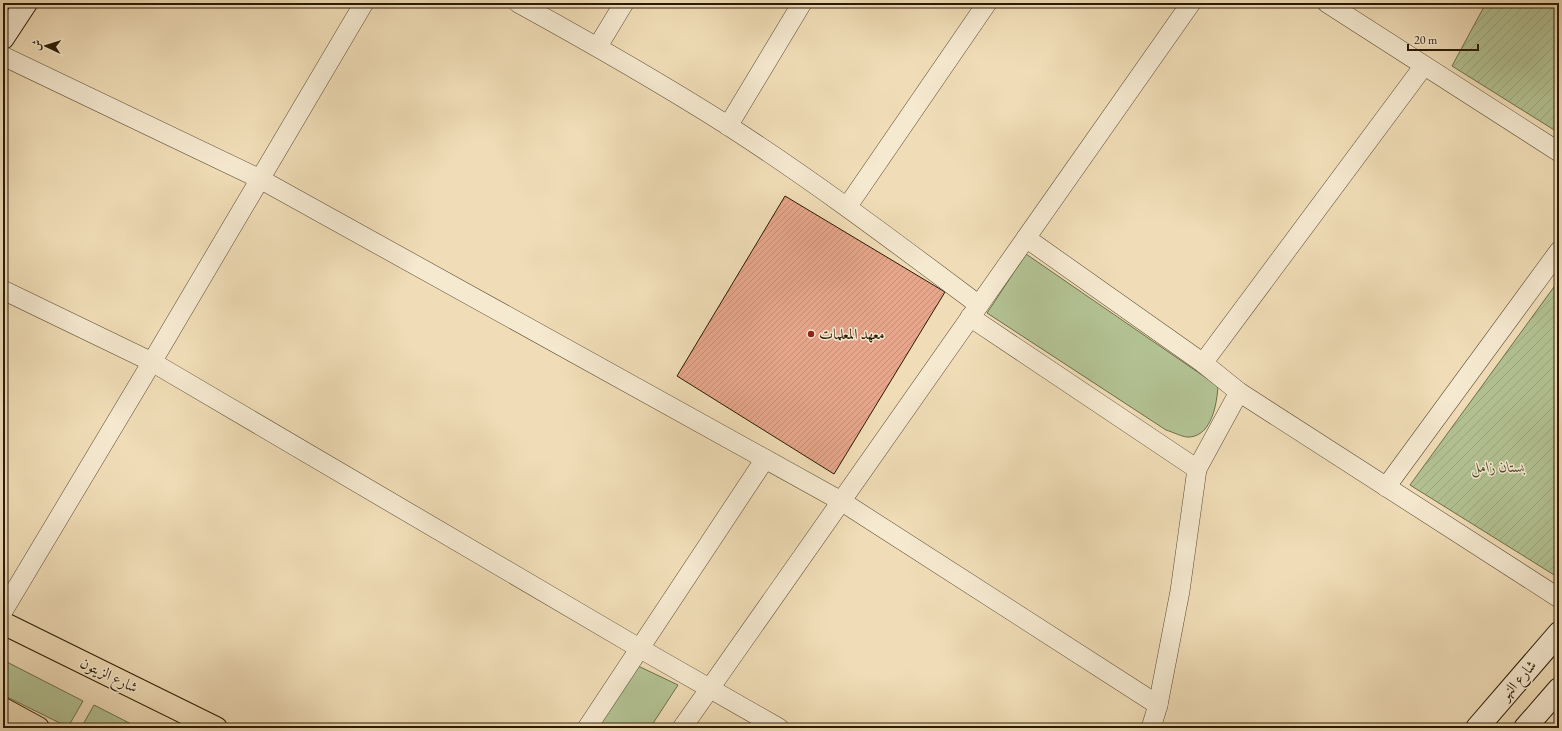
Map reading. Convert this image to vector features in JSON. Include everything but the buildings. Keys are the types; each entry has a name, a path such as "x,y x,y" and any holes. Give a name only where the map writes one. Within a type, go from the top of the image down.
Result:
{"main road":[{"path":"3,38 26,3"},
{"name":"شارع الزيتون","path":"3,623 216,728"},
{"name":"شارع النهر","path":"1476,728 1555,645"},
{"path":"1525,728 1559,689"},
{"path":"3,709 38,728"}],"street":[{"path":"3,611 364,3"},
{"path":"518,3 598,46 728,126 847,207 975,311 1197,469"},
{"path":"598,46 624,3"},
{"path":"728,126 802,3"},
{"path":"847,207 986,3"},
{"path":"682,728 1191,3"},
{"path":"1327,3 1559,152"},
{"path":"3,56 260,179 841,501 1158,705"},
{"path":"1203,363 1424,66"},
{"path":"1026,238 1203,363 1239,392 1559,598"},
{"path":"1386,487 1559,251"},
{"path":"3,290 152,362 639,648 779,728"},
{"path":"1151,728 1158,705 1180,591 1197,469 1239,392"},
{"path":"587,728 765,459"}],"green space":[{"path":"1486,3 1559,3 1559,133 1452,66"},
{"path":"1026,254 1218,386 1215,409 1204,431 1197,435 1188,437 1166,430 987,313"},
{"name":"بستان زامل","path":"1559,280 1559,578 1410,485"},
{"path":"3,660 83,701 68,727 3,695"},
{"path":"634,664 678,685 650,728 594,728"},
{"path":"94,705 139,728 81,728"}],"place":[{"name":"معهد المعلمات","path":"811,334"}]}
